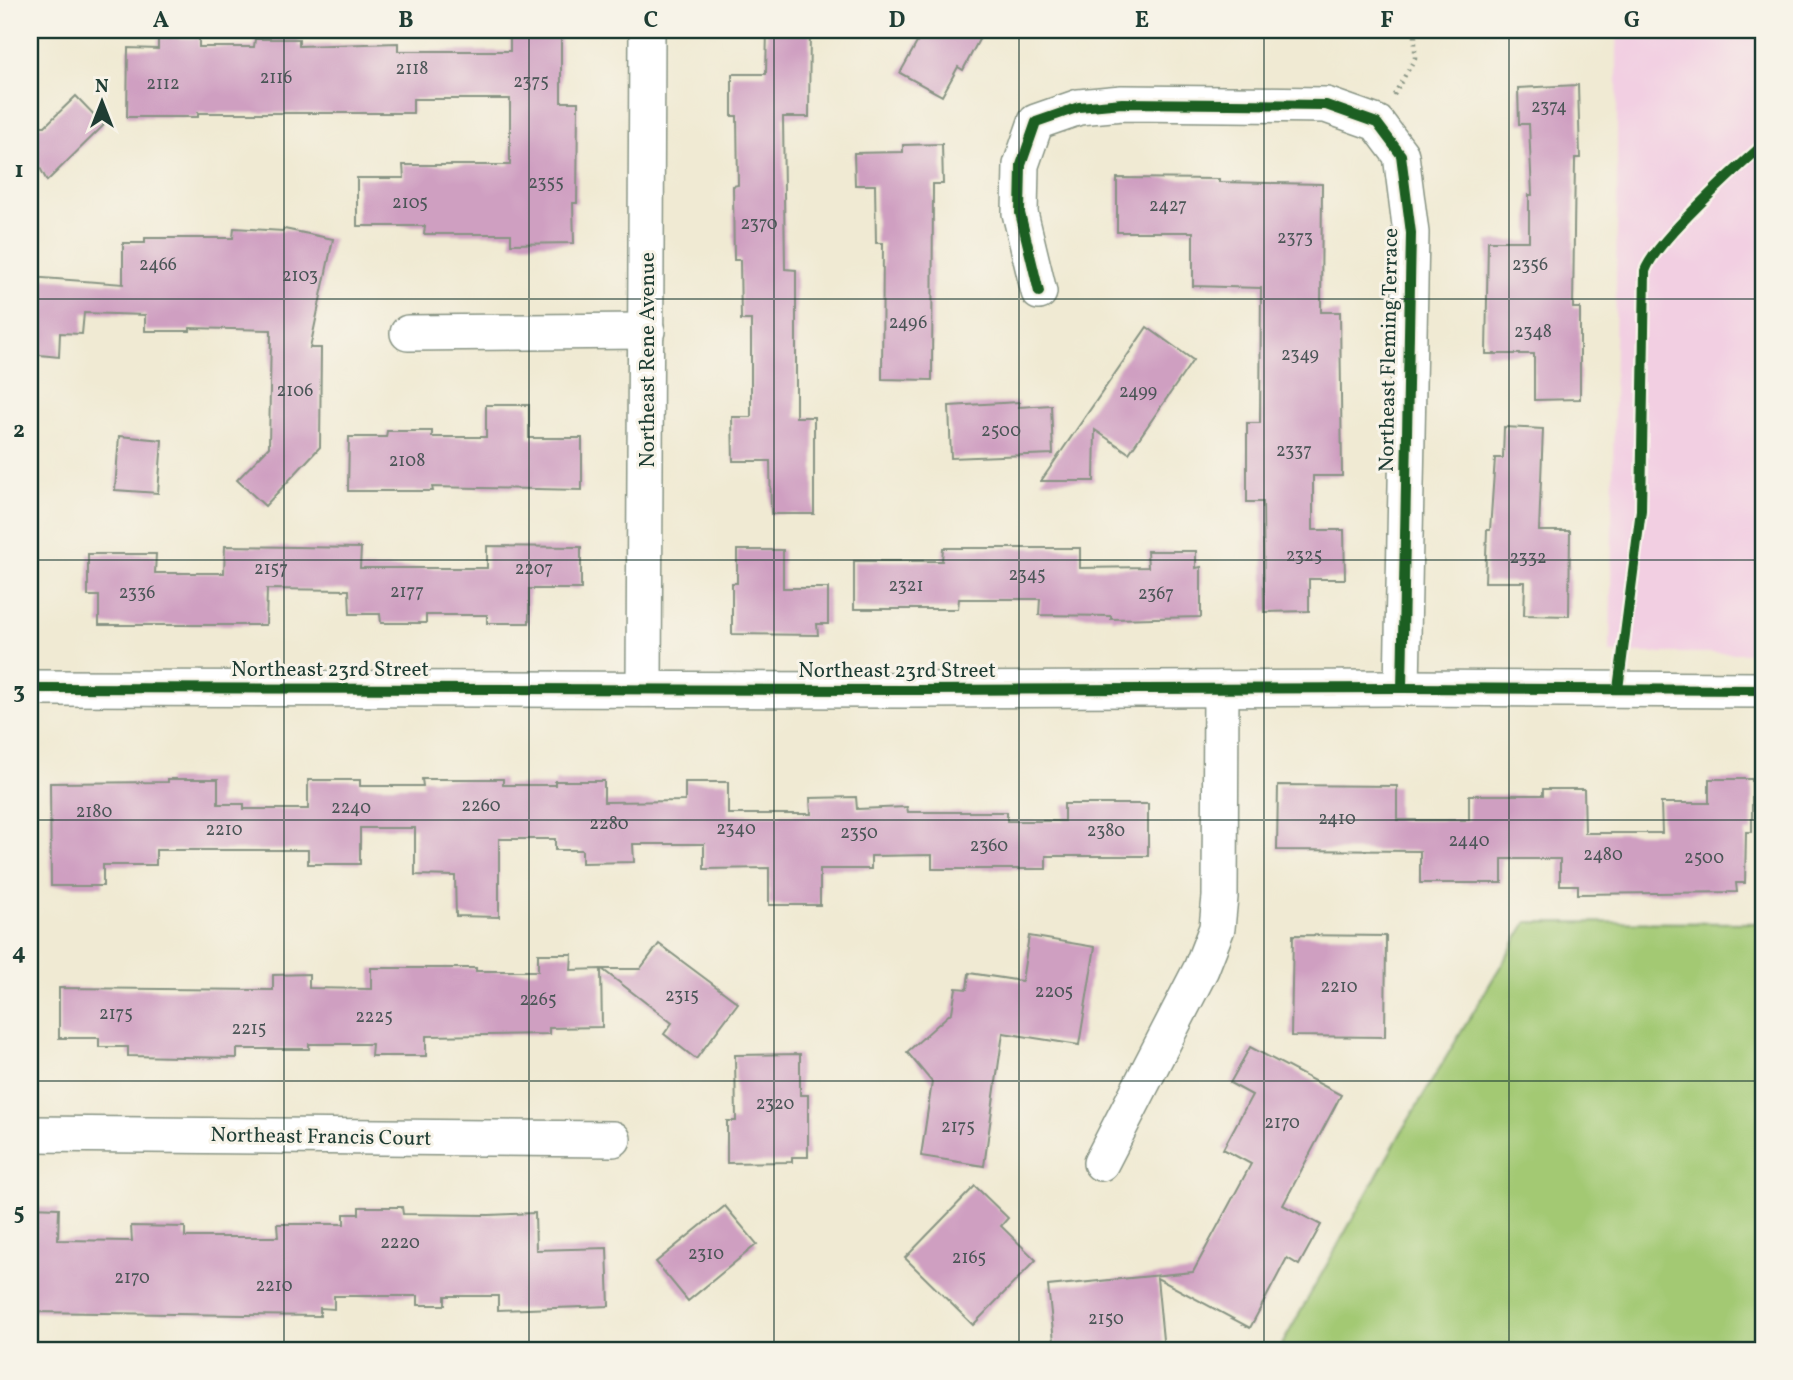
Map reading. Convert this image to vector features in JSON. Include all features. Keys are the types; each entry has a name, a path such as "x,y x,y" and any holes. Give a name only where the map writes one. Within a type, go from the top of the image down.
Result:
{"street":[{"name":"Northeast Rene Avenue","path":"644,689 647,30"},
{"path":"1039,292 1020,213 1021,165 1036,122 1079,107 1122,103 1326,105 1377,123"},
{"name":"Northeast Fleming Terrace","path":"1377,123 1401,156 1411,233 1402,688"},
{"path":"408,333 647,331"},
{"name":"Northeast 23rd Street","path":"30,688 1763,690"},
{"path":"1101,1164 1176,1020 1217,928 1220,897 1221,689"},
{"name":"Northeast Francis Court","path":"30,1134 613,1139"}],"path":[{"path":"1377,123 1415,58 1415,30"}],"shaded area":[{"path":"1617,30 1763,30 1763,653 1610,653 1617,218"}],"green space":[{"path":"1527,922 1763,923 1763,1350 1279,1350 1402,1131"},
{"path":"1684,1346 1756,1348 1757,1350 1682,1350"}],"building":[{"path":"767,30 810,30 809,117 783,117 785,269 796,270 796,417 814,417 814,514 771,514 770,461 733,461 732,417 751,417 751,320 741,320 740,260 734,260 733,186 738,185 737,116 732,116 732,74 766,74"},
{"path":"924,30 984,30 963,70 958,67 942,96 900,73"},
{"path":"510,33 561,33 561,102 578,102 577,203 573,203 574,243 511,244 511,234 424,234 425,226 357,226 357,178 404,178 403,165 510,165 510,99 413,99 413,113 198,113 198,117 127,117 128,48 158,49 158,38 199,38 199,47 254,47 255,39 299,39 299,46 398,43 398,51 510,51"},
{"path":"1578,85 1580,158 1575,158 1573,308 1580,308 1580,399 1534,400 1534,354 1486,354 1488,241 1529,241 1529,195 1532,195 1529,124 1519,124 1518,88"},
{"path":"76,96 104,125 47,181 38,164 30,164 30,126 45,126"},
{"path":"942,144 943,184 933,184 932,380 882,379 883,243 876,243 875,185 855,185 854,153 903,152 903,145"},
{"path":"1117,178 1322,184 1321,312 1340,312 1342,476 1313,476 1313,530 1344,530 1345,579 1309,579 1309,611 1264,612 1263,502 1247,502 1247,423 1260,423 1261,288 1193,286 1193,232 1117,232"},
{"path":"234,228 284,229 333,239 310,348 321,348 320,447 265,506 237,480 269,447 271,330 190,328 190,331 145,331 145,315 84,313 82,334 60,333 59,357 30,354 30,277 123,284 123,243 145,243 145,238 233,238"},
{"path":"1147,327 1193,360 1129,453 1095,430 1094,481 1041,481"},
{"path":"1019,402 1019,407 1051,405 1053,454 951,458 949,406"},
{"path":"486,405 529,405 529,438 582,438 582,490 432,487 433,491 348,491 349,437 386,437 387,431 432,431 432,437 486,437"},
{"path":"1504,427 1543,429 1539,531 1570,531 1569,616 1524,615 1525,582 1485,582 1487,530 1490,530 1495,458 1503,458"},
{"path":"119,436 162,440 158,493 115,490"},
{"path":"225,546 361,548 360,568 487,568 487,546 581,547 581,589 529,589 529,623 487,623 487,615 426,615 426,623 381,623 380,614 350,614 349,590 267,589 266,625 99,625 99,596 88,596 88,554 156,554 155,573 224,573"},
{"path":"943,548 1080,548 1080,568 1148,567 1147,551 1196,551 1196,568 1201,567 1201,617 1111,619 1111,616 1039,615 1040,599 959,599 958,609 854,609 854,561 942,561"},
{"path":"737,550 783,550 783,588 828,588 828,624 817,624 818,635 732,634 732,583 737,583"},
{"path":"168,779 218,779 218,804 244,804 244,809 308,809 308,780 360,780 360,786 423,786 422,779 503,779 503,785 604,781 604,802 685,801 685,782 728,782 728,814 811,814 810,798 856,797 857,809 907,807 908,812 1007,812 1007,821 1064,821 1064,804 1148,804 1148,856 1046,856 1046,869 932,869 932,855 871,856 871,869 820,869 820,905 769,905 769,868 704,869 704,844 633,844 634,862 582,863 582,850 555,850 555,839 499,839 499,917 456,916 455,876 415,875 415,828 360,828 360,864 308,864 308,850 156,850 156,865 103,865 103,886 51,886 50,783 168,782"},
{"path":"1709,779 1752,779 1752,832 1746,832 1745,883 1736,883 1737,892 1578,894 1578,885 1560,885 1560,859 1502,859 1502,883 1420,883 1420,851 1277,850 1278,785 1397,786 1397,820 1469,820 1469,795 1543,795 1543,789 1584,789 1585,833 1662,833 1661,803 1709,803"},
{"path":"1293,935 1386,936 1385,1037 1291,1036"},
{"path":"1029,936 1095,947 1079,1045 1003,1033 984,1166 921,1156 932,1082 907,1052 952,1012 956,988 967,989 969,973 1022,981"},
{"path":"659,944 738,1003 696,1059 664,1034 672,1023 602,969 640,969"},
{"path":"538,954 572,954 571,970 601,969 602,1027 549,1028 549,1034 426,1036 426,1056 371,1056 372,1044 309,1044 309,1049 237,1049 237,1058 128,1056 128,1047 99,1047 99,1038 59,1038 59,988 273,990 273,975 309,974 309,988 371,989 371,968 538,971"},
{"path":"1250,1047 1341,1095 1283,1205 1321,1225 1299,1265 1287,1258 1250,1328 1157,1278 1164,1350 1055,1350 1048,1286 1193,1272 1251,1164 1223,1149 1252,1095 1230,1083"},
{"path":"800,1054 800,1095 808,1095 808,1157 792,1157 792,1162 727,1163 727,1121 736,1121 735,1055"},
{"path":"975,1186 1008,1218 1001,1226 1036,1260 973,1325 905,1258"},
{"path":"725,1206 757,1244 688,1301 656,1262"},
{"path":"30,1207 59,1208 58,1240 132,1241 131,1226 185,1227 185,1237 278,1237 277,1224 344,1224 344,1214 359,1214 359,1207 402,1207 403,1214 535,1213 536,1250 607,1248 609,1306 498,1310 498,1296 445,1296 445,1305 418,1305 418,1296 334,1296 334,1309 320,1308 320,1316 30,1312"}],"cycle path":[{"path":"1039,292 1020,213 1021,165 1036,122 1079,107 1122,103 1326,105 1377,123 1401,155 1411,233 1402,688"},
{"path":"1618,689 1641,510 1645,271 1652,258 1680,224 1763,145"},
{"path":"30,688 1763,690"}]}
